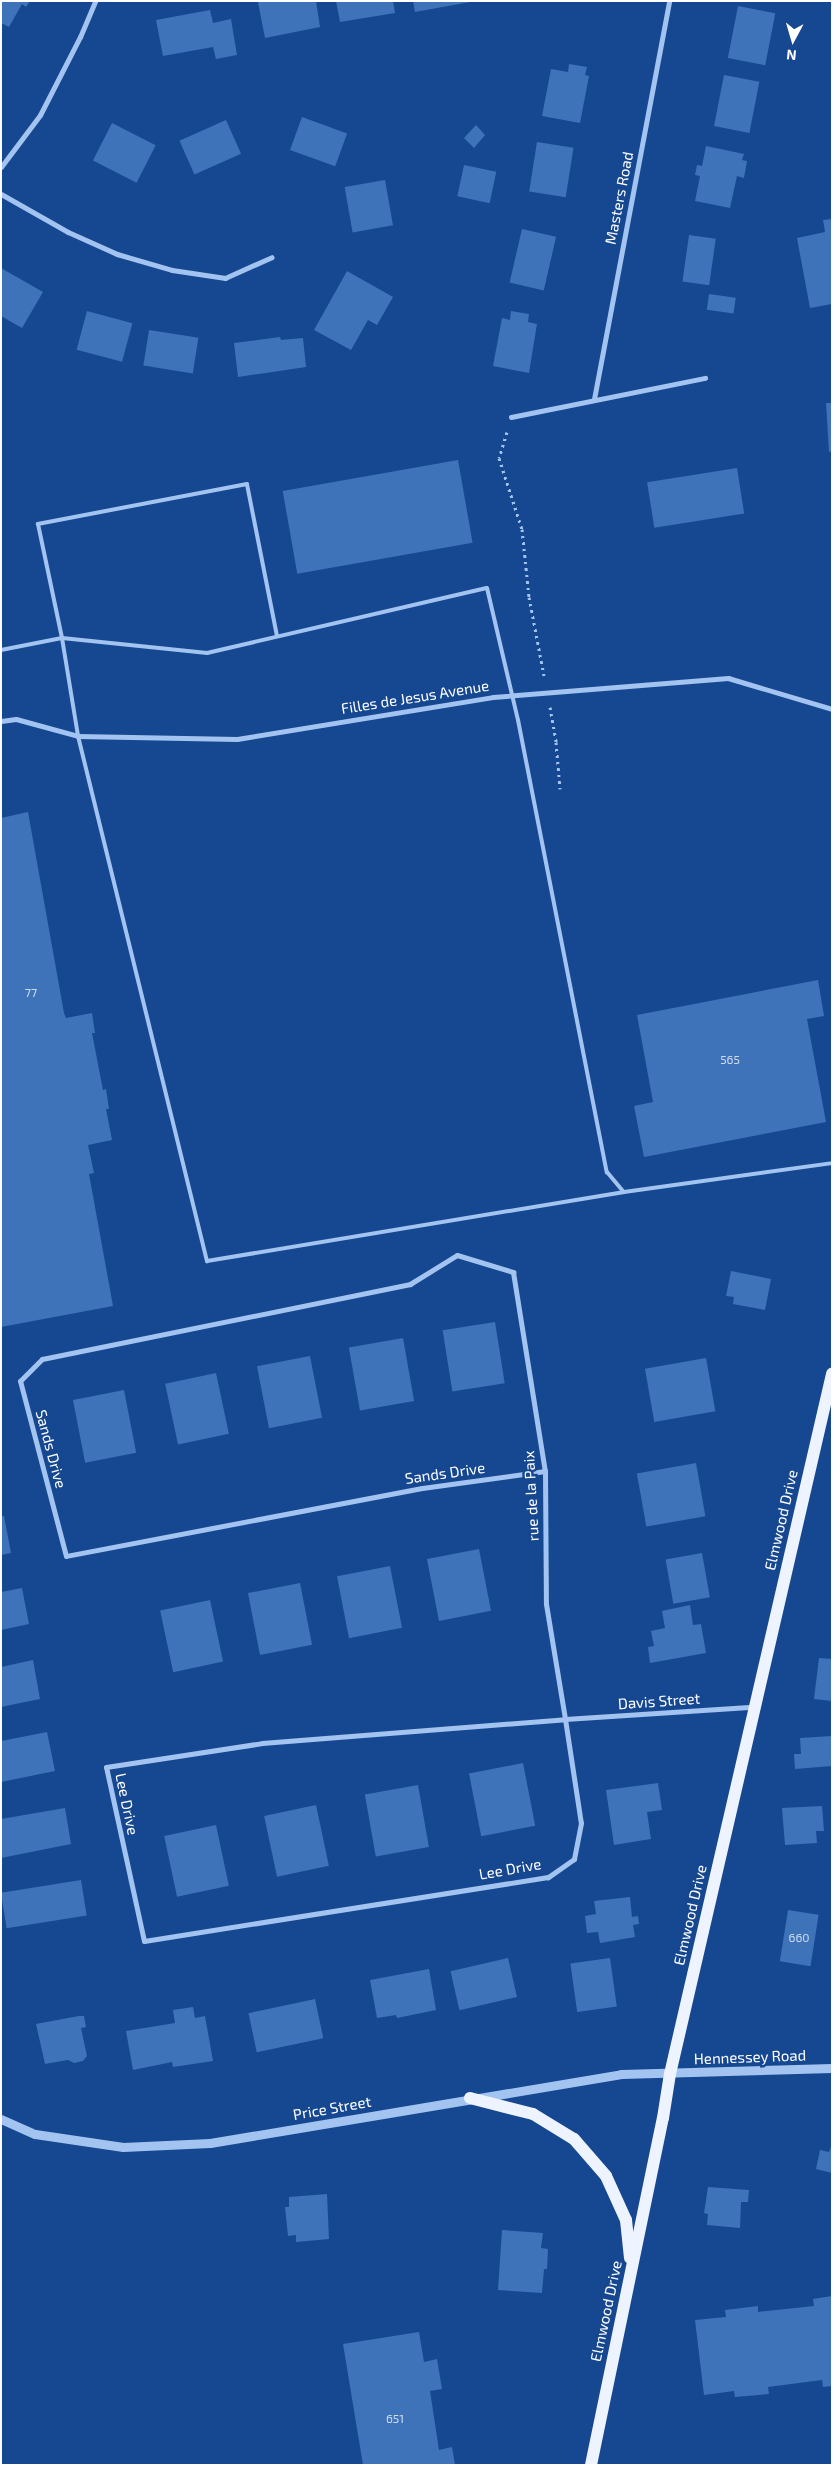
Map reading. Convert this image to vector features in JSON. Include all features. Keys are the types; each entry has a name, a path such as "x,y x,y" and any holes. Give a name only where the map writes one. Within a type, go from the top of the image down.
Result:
{"main road":[{"name":"Elmwood Drive","path":"591,2465 663,2118 670,2074 832,1374"},
{"path":"470,2098 533,2114 574,2140 606,2176 622,2211 626,2220 632,2269"}],"street":[{"path":"1,167 40,115 80,37 96,1"},
{"name":"Masters Road","path":"594,399 669,1"},
{"path":"1,194 68,232 100,247 172,270 225,278 272,257"},
{"path":"511,417 705,378"},
{"name":"Filles de Jesus Avenue","path":"1,721 16,719 78,736 237,739 512,695 728,678 832,709"},
{"name":"Sands Drive","path":"513,1272 457,1255 410,1284 42,1359 20,1381 66,1556 422,1488 545,1471"},
{"name":"rue de la Paix","path":"513,1272 545,1471 546,1604 565,1720"},
{"name":"Davis Street","path":"565,1720 754,1707"},
{"name":"Lee Drive","path":"565,1720 581,1823 574,1859 548,1877 144,1941 106,1767 262,1743 565,1720"},
{"name":"Hennessey Road","path":"670,2074 832,2068"},
{"name":"Price Street","path":"1,2118 35,2134 123,2147 210,2143 621,2074 670,2074"}],"lane":[{"path":"278,636 248,484 38,524 62,638 78,736 207,1261 624,1192 832,1163"},
{"path":"1,650 62,638 207,653 487,588 512,695 607,1172 624,1192"}],"path":[{"path":"511,417 499,458 522,529 529,597 556,742 560,789"}],"building":[{"path":"1,1 30,1 26,7 22,4 9,27 1,23"},
{"path":"316,1 320,27 265,38 258,2"},
{"path":"336,1 393,1 395,13 340,22"},
{"path":"413,1 470,1 470,2 415,12"},
{"path":"738,6 775,13 765,65 728,58"},
{"path":"210,10 213,23 231,19 237,55 216,59 213,47 163,56 156,20"},
{"path":"569,64 587,67 585,75 589,76 580,123 542,116 551,69 568,72"},
{"path":"724,75 759,82 749,133 714,126"},
{"path":"302,117 347,133 335,166 290,150"},
{"path":"226,120 241,154 194,175 179,141"},
{"path":"112,123 156,145 137,183 93,160"},
{"path":"476,125 485,135 474,148 464,138"},
{"path":"537,142 574,148 566,197 529,191"},
{"path":"706,146 744,154 742,160 747,161 744,178 737,176 730,208 695,201 700,176 695,175 697,165 702,166"},
{"path":"464,165 496,172 490,203 457,196"},
{"path":"385,180 393,225 353,232 345,187"},
{"path":"832,219 832,304 810,308 797,238 825,232 823,220"},
{"path":"522,229 556,237 544,290 510,283"},
{"path":"689,235 716,239 709,285 682,282"},
{"path":"1,268 43,292 22,328 1,316"},
{"path":"347,271 393,297 377,325 368,320 351,350 314,330"},
{"path":"709,294 736,298 734,314 707,310"},
{"path":"87,311 132,323 122,362 77,350"},
{"path":"511,311 529,314 528,322 537,324 529,373 493,366 502,318 510,320"},
{"path":"149,330 198,338 193,373 143,366"},
{"path":"280,337 281,340 303,338 306,367 238,377 234,343"},
{"path":"826,403 832,403 832,451 829,452"},
{"path":"458,460 473,543 297,574 283,491"},
{"path":"737,468 744,513 654,528 647,482"},
{"path":"28,812 64,1013 66,1018 92,1013 95,1033 92,1033 103,1090 106,1089 109,1109 106,1109 112,1140 88,1145 94,1173 89,1174 113,1306 1,1327 1,818"},
{"path":"818,980 824,1016 807,1019 826,1122 644,1157 634,1106 653,1102 637,1015"},
{"path":"731,1271 771,1279 765,1310 733,1304 734,1297 726,1296"},
{"path":"495,1322 505,1383 452,1392 443,1330"},
{"path":"403,1338 414,1401 360,1411 349,1348"},
{"path":"310,1356 322,1418 269,1428 257,1366"},
{"path":"706,1358 715,1411 654,1422 645,1369"},
{"path":"216,1373 229,1434 178,1444 165,1384"},
{"path":"124,1390 136,1453 85,1463 73,1400"},
{"path":"696,1463 705,1516 646,1527 637,1473"},
{"path":"1,1516 4,1516 11,1553 1,1555"},
{"path":"479,1549 491,1611 439,1621 427,1559"},
{"path":"702,1553 710,1597 673,1604 666,1559"},
{"path":"390,1566 402,1628 349,1638 337,1576"},
{"path":"300,1583 312,1645 260,1655 248,1593"},
{"path":"22,1588 29,1624 1,1630 1,1592"},
{"path":"210,1600 223,1662 173,1672 160,1611"},
{"path":"690,1605 693,1625 701,1624 706,1653 650,1663 648,1647 654,1646 651,1631 665,1628 662,1611"},
{"path":"819,1658 832,1659 832,1701 814,1699"},
{"path":"33,1660 40,1699 1,1707 1,1667"},
{"path":"47,1732 55,1771 1,1782 1,1741"},
{"path":"832,1736 832,1766 795,1769 794,1754 801,1754 800,1738"},
{"path":"523,1763 535,1826 481,1836 469,1773"},
{"path":"658,1783 662,1810 647,1812 651,1839 614,1845 606,1790"},
{"path":"418,1785 429,1847 376,1856 365,1794"},
{"path":"316,1805 329,1866 277,1877 264,1816"},
{"path":"822,1806 824,1831 816,1831 817,1843 785,1845 782,1808"},
{"path":"65,1808 71,1844 1,1858 1,1819"},
{"path":"216,1825 229,1886 177,1897 164,1836"},
{"path":"81,1880 87,1916 7,1928 1,1893"},
{"path":"630,1897 632,1917 638,1916 639,1924 633,1925 635,1937 600,1943 598,1932 587,1933 585,1916 596,1914 594,1901"},
{"path":"788,1910 819,1915 810,1966 780,1961"},
{"path":"508,1958 517,1997 460,2010 451,1971"},
{"path":"610,1958 617,2007 577,2012 570,1964"},
{"path":"429,1969 436,2010 397,2018 396,2015 377,2018 370,1980"},
{"path":"315,1999 323,2038 257,2052 248,2013"},
{"path":"193,2007 195,2018 205,2016 213,2061 173,2067 172,2062 133,2070 126,2031 175,2023 173,2010"},
{"path":"84,2016 86,2027 81,2028 87,2056 83,2061 74,2063 68,2060 45,2064 36,2024"},
{"path":"832,2144 832,2173 816,2169 820,2150 829,2152"},
{"path":"708,2187 749,2190 748,2202 741,2202 740,2228 707,2225 708,2214 704,2213"},
{"path":"327,2194 329,2239 296,2242 296,2235 288,2236 285,2207 289,2207 289,2197"},
{"path":"502,2230 543,2233 541,2248 548,2249 547,2269 544,2269 542,2293 498,2290"},
{"path":"832,2296 832,2386 823,2387 822,2380 768,2387 769,2394 735,2397 734,2391 704,2395 695,2320 726,2317 725,2310 758,2306 758,2312 814,2306 813,2299"},
{"path":"419,2332 424,2362 437,2359 442,2389 430,2391 439,2450 452,2447 455,2465 363,2465 343,2344"}]}
